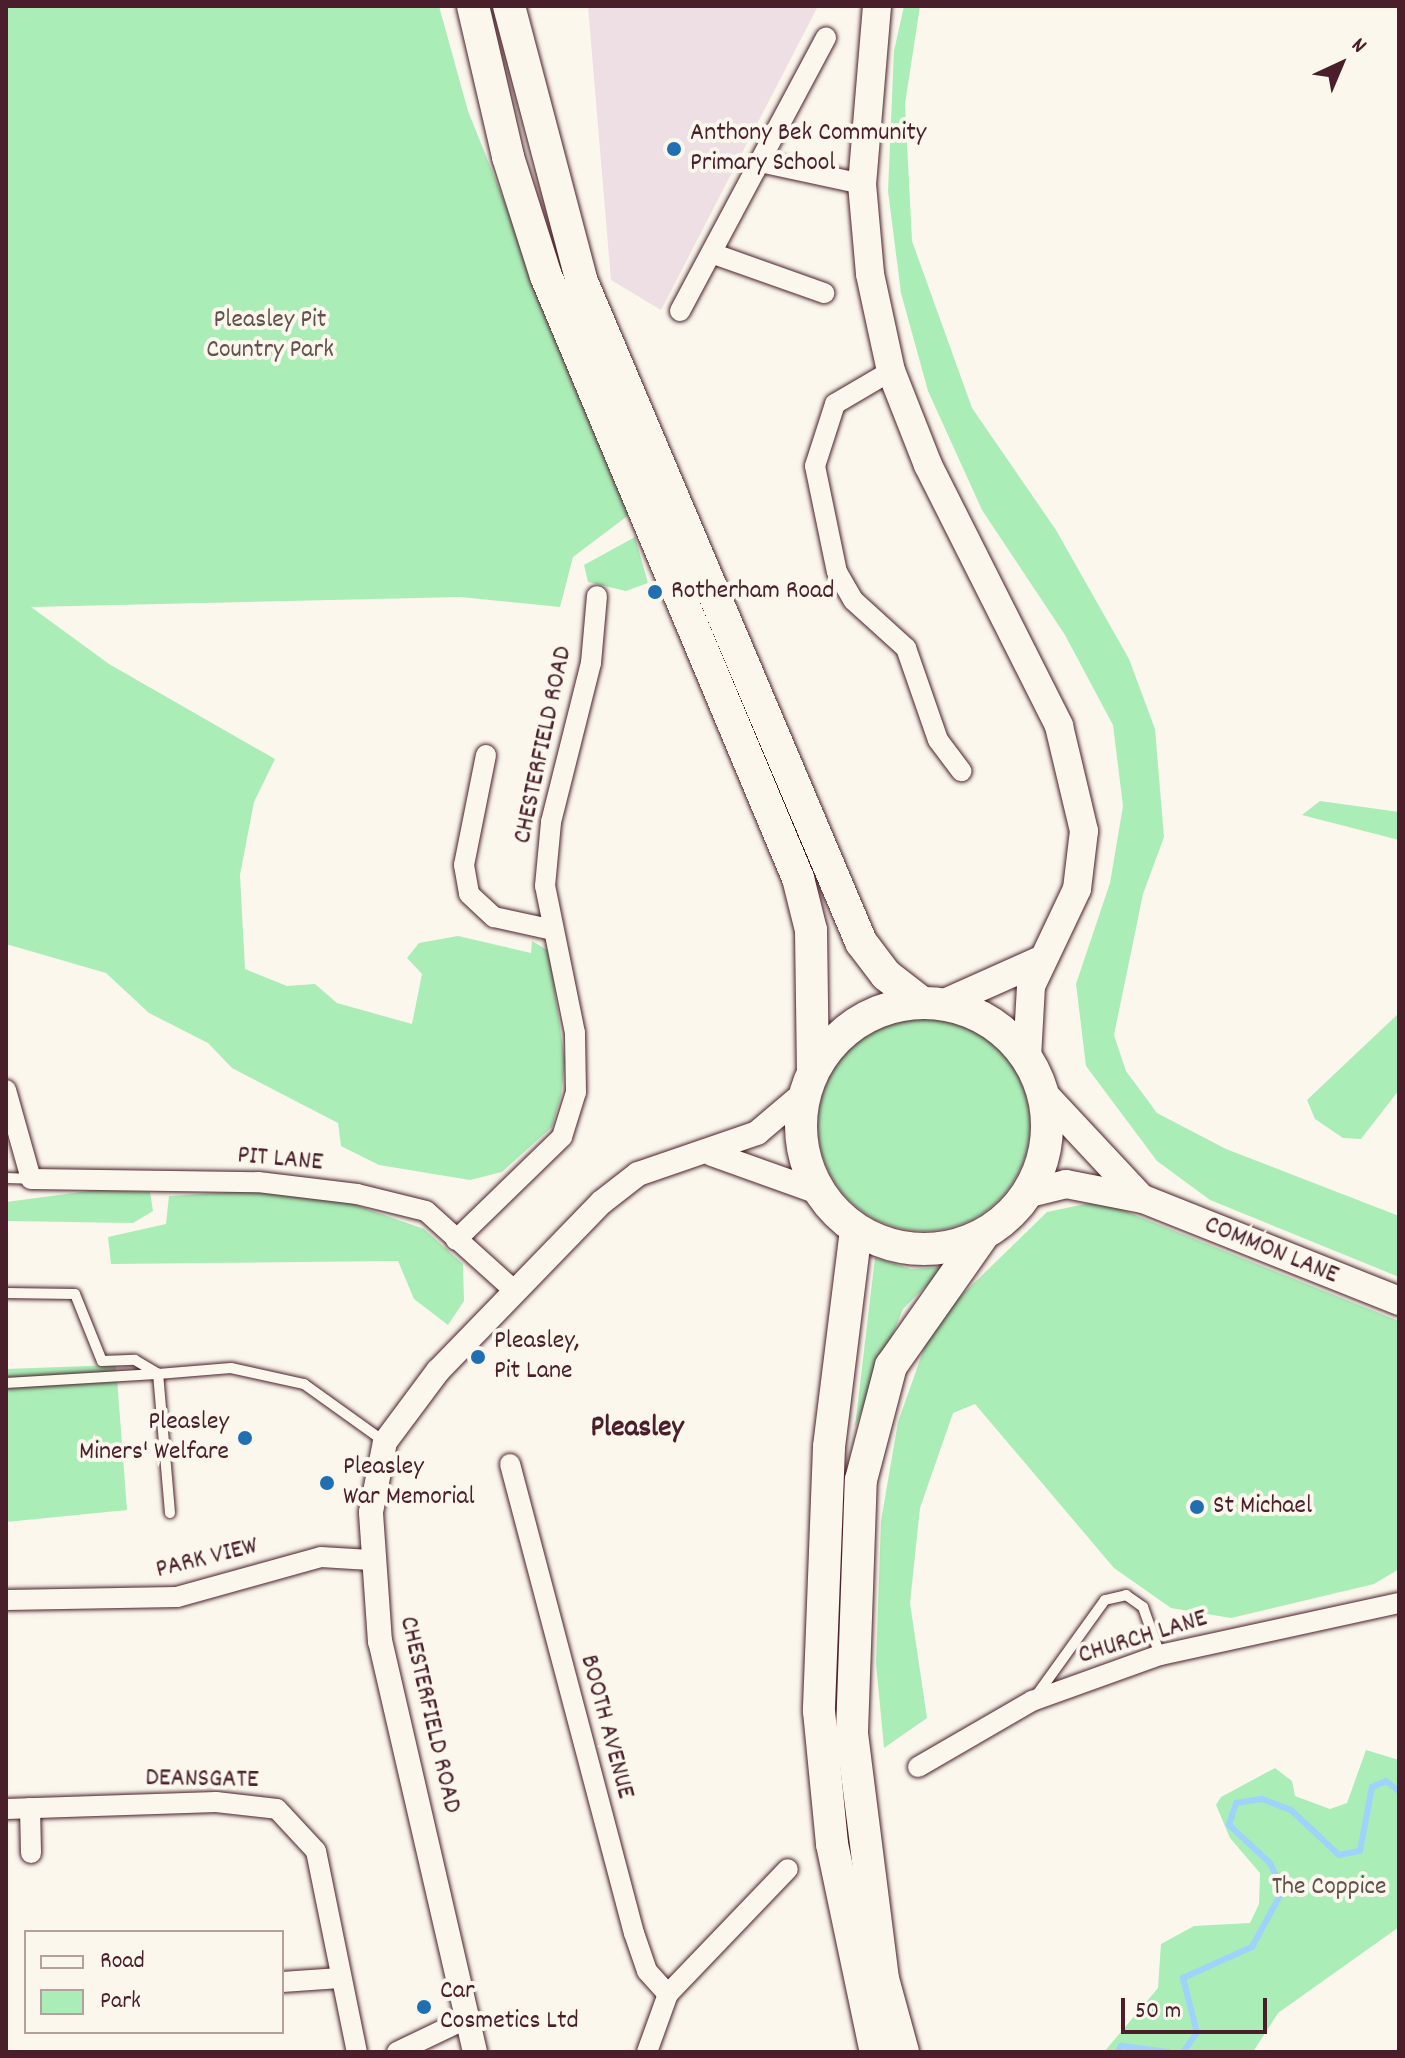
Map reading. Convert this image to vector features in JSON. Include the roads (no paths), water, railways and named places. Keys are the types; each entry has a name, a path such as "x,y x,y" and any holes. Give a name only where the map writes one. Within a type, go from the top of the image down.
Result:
{"highway":[{"path":"473,6 508,157 546,276 798,878 811,930 808,1082 800,1136 821,1193 856,1230 924,1251 983,1235"},
{"path":"509,6 582,282 861,942 886,975 930,1003 998,1026 1027,1058 1044,1094 1048,1137 1026,1194 983,1235 891,1366 861,1480 852,1732 883,1979 903,2052"},
{"path":"808,1082 852,1025 930,1003"},
{"path":"856,1230 829,1447 819,1711 832,1844 876,2052"}],"main road":[{"path":"877,6 862,184 870,274 891,371 928,465 1059,726 1077,783 1084,831 1077,889 1039,961 1027,1058"},
{"path":"930,1003 1039,961"},
{"path":"1044,1094 1143,1199"},
{"path":"1026,1194 1066,1184 1143,1199"},
{"name":"COMMON LANE","path":"1143,1199 1399,1301"}],"street":[{"path":"680,311 765,163 826,37"},
{"path":"765,163 862,184"},
{"path":"714,254 824,293"},
{"path":"891,371 835,404 815,466 837,572 853,600 906,648 938,740 961,771"},
{"name":"CHESTERFIELD ROAD","path":"456,1240 562,1137 576,1092 575,1033 545,886 551,822 574,746 597,596"},
{"path":"486,755 464,865 469,894 494,917 553,930"},
{"name":"CHESTERFIELD ROAD","path":"475,2052 470,2017 387,1683 370,1560 385,1442 438,1371 638,1174 712,1154 757,1133 808,1082"},
{"path":"6,1090 31,1179"},
{"path":"712,1154 821,1193"},
{"name":"PIT LANE","path":"31,1179 258,1182 357,1194 426,1211 516,1292"},
{"name":"BOOTH AVENUE","path":"510,1464 634,1933 647,1971 668,1994"},
{"name":"PARK VIEW","path":"10,1606 177,1597 321,1557 370,1560"},
{"name":"CHURCH LANE","path":"918,1767 1032,1701 1160,1655 1399,1603"},
{"name":"DEANSGATE","path":"6,1809 216,1802 277,1809 316,1851 357,2052"},
{"path":"30,1808 31,1853"},
{"path":"647,2052 668,1994 788,1869"},
{"path":"284,1982 340,1978"},
{"path":"397,2052 470,2017"}],"lane":[{"name":"PIT LANE","path":"6,1178 31,1179"},
{"path":"6,1293 75,1294 102,1361 135,1360 158,1374"},
{"path":"6,1383 231,1368 304,1384 385,1442"},
{"path":"158,1374 170,1513"},
{"path":"1032,1701 1105,1600 1126,1595 1143,1607 1160,1655"}],"waterway":[{"path":"1183,2052 1197,2033 1183,1978 1252,1947 1283,1890 1270,1863 1229,1825 1236,1803 1262,1799 1291,1810 1339,1855 1360,1851 1372,1787 1386,1781 1399,1791"},
{"path":"1118,2052 1121,2046 1169,2052"}],"place":[{"name":"Anthony Bek Community Primary School","path":"674,149"},
{"name":"Rotherham Road","path":"655,592"},
{"name":"Pleasley, Pit Lane","path":"478,1357"},
{"name":"Pleasley Miners' Welfare","path":"245,1438"},
{"name":"Pleasley War Memorial","path":"327,1483"},
{"name":"St Michael","path":"1197,1507"},
{"name":"Car Cosmetics Ltd","path":"424,2007"}],"district":[{"name":"Pleasley","path":"637,1430"}],"park label":[{"name":"Pleasley Pit Country Park","path":"270,336"},
{"name":"The Coppice","path":"1329,1888"}]}
